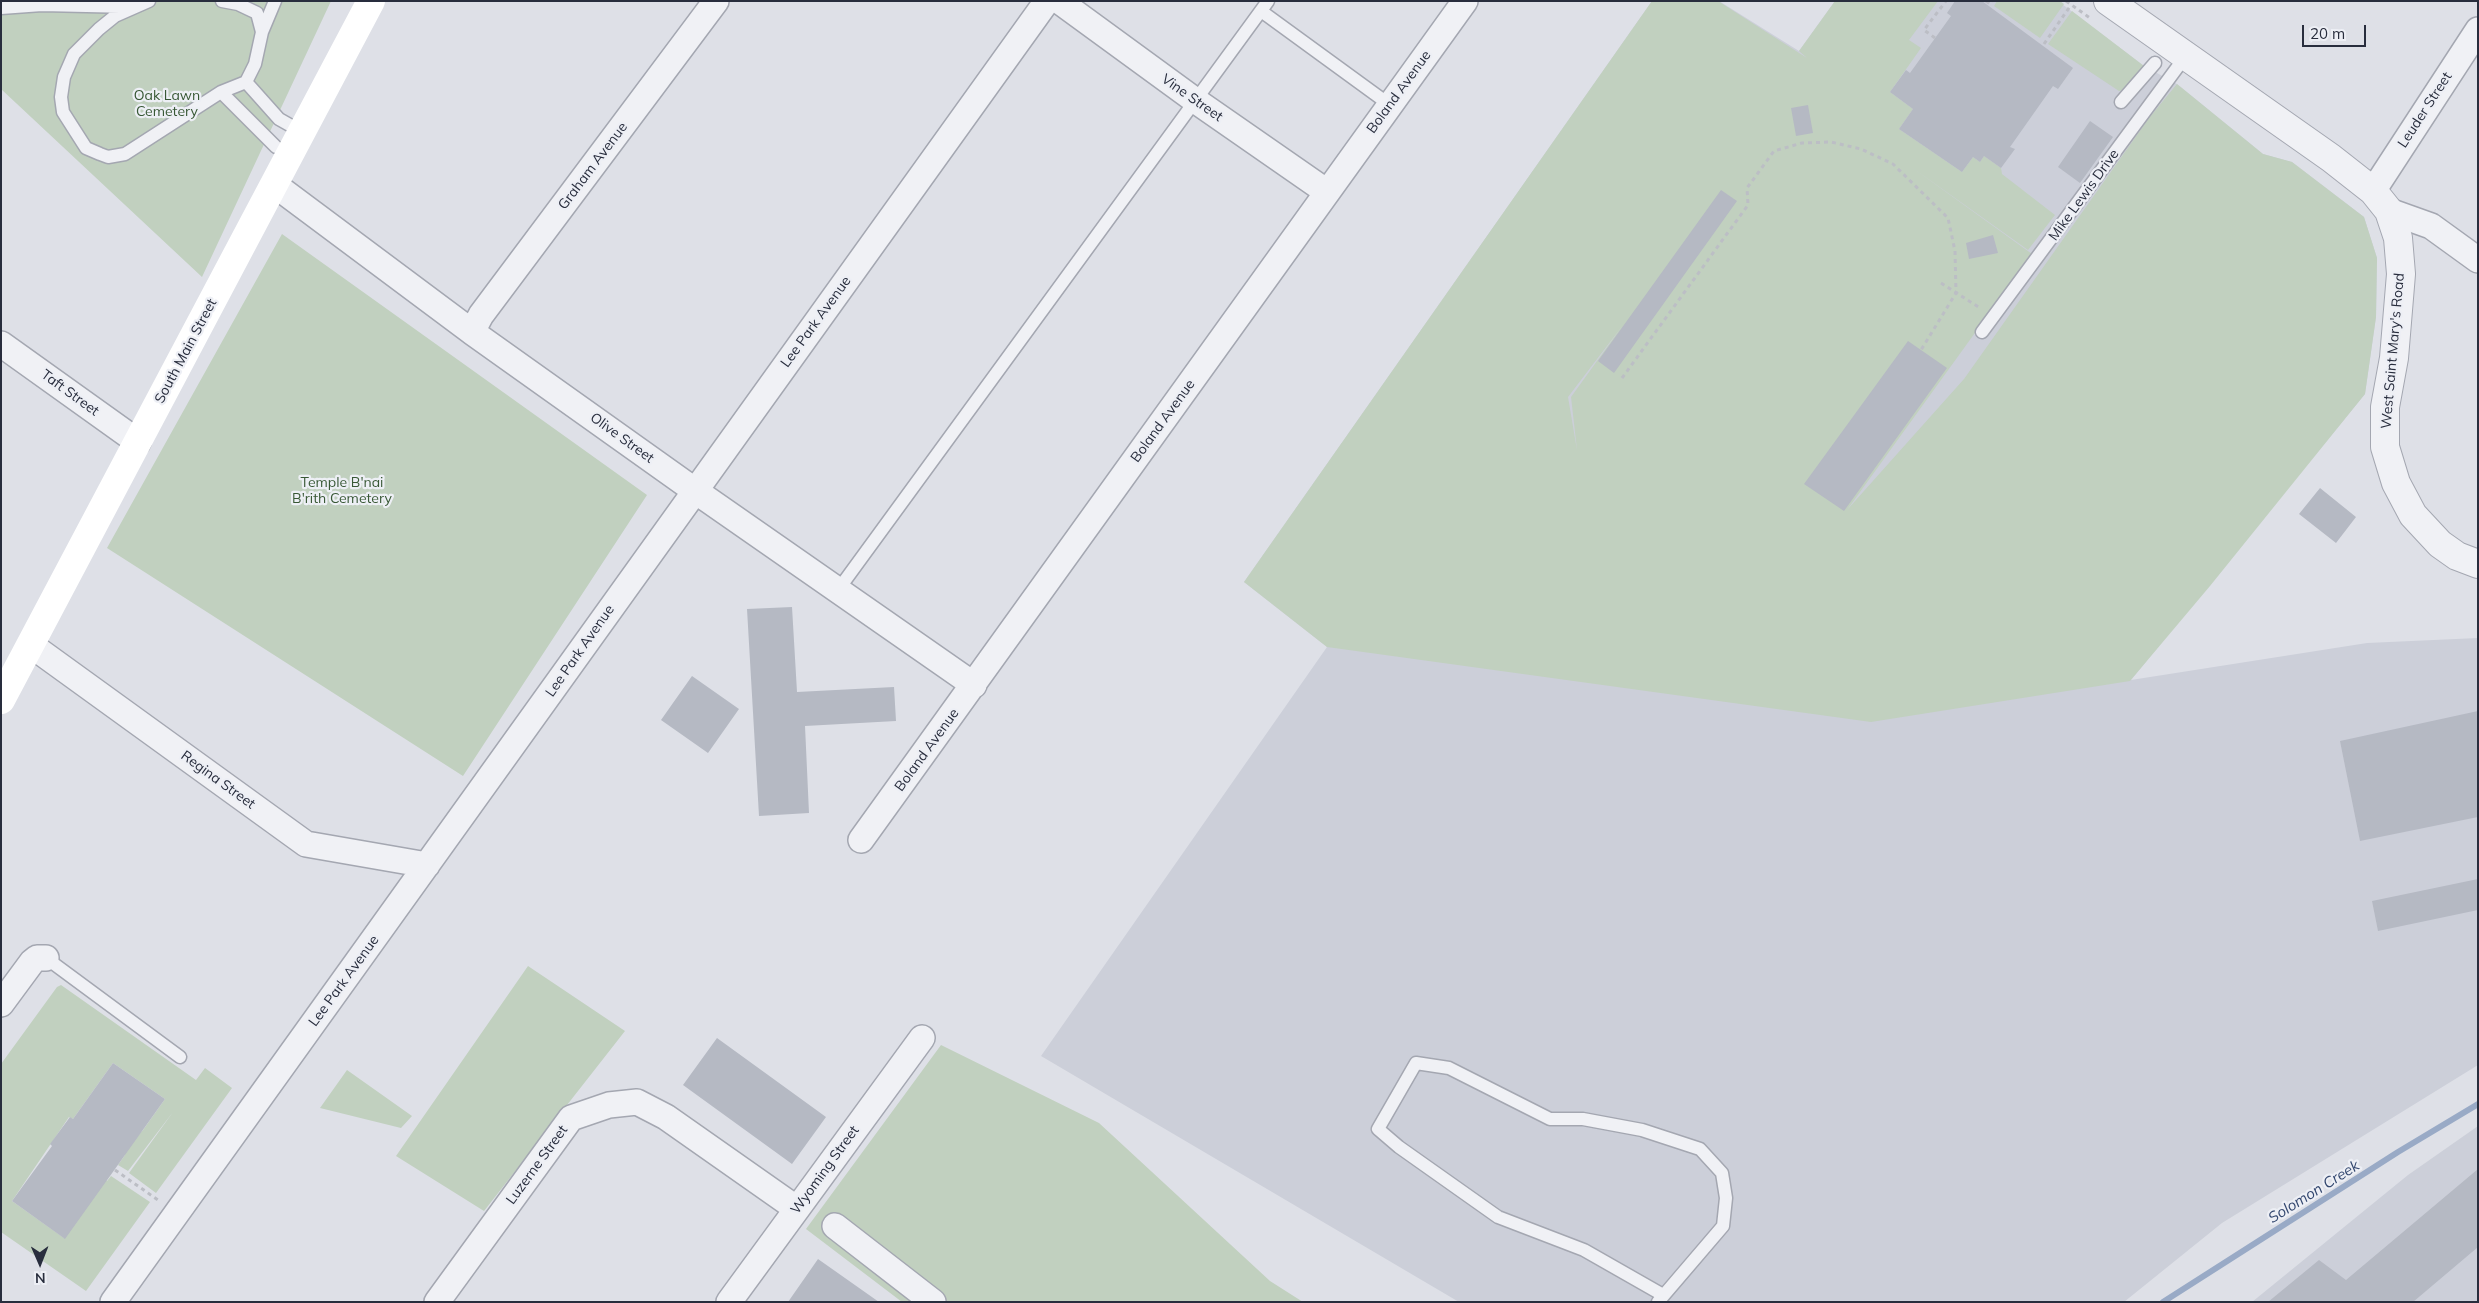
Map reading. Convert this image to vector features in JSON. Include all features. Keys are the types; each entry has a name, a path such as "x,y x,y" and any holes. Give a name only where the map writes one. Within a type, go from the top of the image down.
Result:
{"main road":[{"name":"South Main Street","path":"1,700 371,1"}],"street":[{"name":"Graham Avenue","path":"472,332 481,314 716,1"},
{"name":"Lee Park Avenue","path":"113,1302 694,490 1047,1"},
{"name":"Vine Street","path":"1059,1 1196,102 1327,192"},
{"name":"Boland Avenue","path":"861,840 1465,1"},
{"path":"2108,1 2331,158 2381,201 2431,226 2478,260"},
{"name":"Leuder Street","path":"2381,201 2478,30"},
{"name":"Olive Street","path":"275,185 472,332 694,490 974,685"},
{"name":"West Saint Mary's Road","path":"2381,201 2398,238 2401,274 2394,358 2385,407 2385,447 2396,483 2413,515 2440,544 2457,556 2478,564"},
{"name":"Taft Street","path":"1,344 138,442"},
{"name":"Regina Street","path":"31,645 306,844 427,865"},
{"path":"1,1004 32,962 36,958 46,958"},
{"name":"Wyoming Street","path":"729,1302 922,1038"},
{"name":"Luzerne Street","path":"437,1302 571,1118 609,1105 637,1102 666,1117 797,1208"},
{"path":"835,1226 933,1302"}],"lane":[{"path":"149,1 115,16 74,54 64,77 61,97 63,112 86,148 108,157 125,154 221,92 246,82 255,64 262,32 275,1"},
{"path":"222,1 238,4 257,13 262,32"},
{"path":"1,8 42,5 134,7"},
{"path":"838,590 1265,6 1390,106"},
{"name":"Mike Lewis Drive","path":"1982,332 2070,204 2185,57"},
{"path":"2122,102 2155,63"},
{"path":"246,82 279,119 302,132"},
{"path":"221,92 276,147"},
{"path":"46,958 180,1057"},
{"path":"1416,1063 1449,1068 1550,1119 1583,1119 1642,1130 1700,1149 1722,1173 1726,1198 1723,1226 1661,1299 1584,1250 1498,1217 1399,1147 1378,1129 1416,1063"}],"path":[{"path":"1935,38 1924,30 1946,1"},
{"path":"1986,1 1991,4"},
{"path":"2044,44 2071,5"},
{"path":"1622,378 1748,205 1747,188 1774,151 1802,143 1831,142 1861,148 1893,164 1948,218 1955,251 1956,293 1921,350"},
{"path":"1941,283 1993,317"},
{"path":"115,1170 159,1201"}],"shaded area":[{"path":"1652,1 1719,1 1799,51 1835,1 2058,1 2144,66 2177,84 2263,154 2292,162 2364,217 2377,258 2376,317 2365,394 2131,680 2367,643 2478,638 2478,1065 2222,1223 2124,1302 1459,1302 1041,1056 1327,647 1244,582"},
{"path":"2478,1126 2478,1302 2252,1302 2408,1175"}],"green space":[{"name":"Oak Lawn Cemetery","path":"1,1 331,1 202,277 1,89"},
{"path":"1652,1 1718,1 1807,58 1799,51 1835,1 1938,1 1909,40 1921,48 1890,92 1913,109 1899,129 1962,172 1973,157 1980,162 1984,156 2001,168 2002,174 2055,215 2028,250 1910,166 2032,254 1847,510 1964,379 2149,118 2177,84 2263,154 2292,162 2364,217 2377,258 2376,317 2365,394 2210,586 2130,681 1871,722 1327,647 1244,582","holes":["1623,325 1571,397 1577,450 1568,397"]},
{"path":"1997,1 2060,1 2064,4 2040,38 1994,6"},
{"path":"2072,11 2144,66 2127,89 2119,91 2048,44"},
{"name":"Temple B'nai B'rith Cemetery","path":"282,234 647,495 463,776 107,548"},
{"path":"528,966 625,1031 484,1211 396,1156"},
{"path":"61,985 196,1080 205,1068 232,1088 156,1193 129,1173 173,1112 128,1171 118,1165 125,1155 123,1152 143,1130 165,1099 113,1063 73,1119 69,1117 12,1201 64,1238 104,1178 107,1181 111,1176 150,1202 86,1291 1,1232 1,1064 57,987"},
{"path":"941,1045 1099,1123 1270,1281 1303,1302 902,1302 806,1229"},
{"path":"347,1070 412,1116 401,1128 320,1108"}],"building":[{"path":"1955,1 1982,1 2073,68 2058,89 2053,86 2010,147 2015,149 2001,168 1984,156 1980,162 1973,157 1962,172 1899,129 1913,109 1890,92 1906,70 1910,73 1951,16 1947,13"},
{"path":"1808,105 1813,133 1796,136 1791,108"},
{"path":"2090,121 2113,137 2080,183 2058,167"},
{"path":"1721,190 1737,201 1614,373 1598,361"},
{"path":"1993,235 1998,253 1969,259 1966,243"},
{"path":"1908,341 1947,368 1844,511 1804,484"},
{"path":"2320,488 2356,517 2336,543 2299,514"},
{"path":"792,607 797,692 894,687 896,721 805,726 809,813 759,816 747,609"},
{"path":"692,676 739,709 708,753 661,720"},
{"path":"2478,711 2478,817 2360,841 2340,741"},
{"path":"2478,879 2478,910 2378,931 2372,901"},
{"path":"717,1038 826,1117 792,1164 683,1085"},
{"path":"113,1063 165,1099 65,1239 12,1201 52,1146 50,1144 70,1117 73,1119"},
{"path":"2478,1169 2478,1247 2413,1302 2268,1302 2319,1260 2346,1280"},
{"path":"818,1259 879,1302 788,1302"}],"waterway":[{"name":"Solomon Creek","path":"2163,1302 2398,1152 2478,1104"}]}
